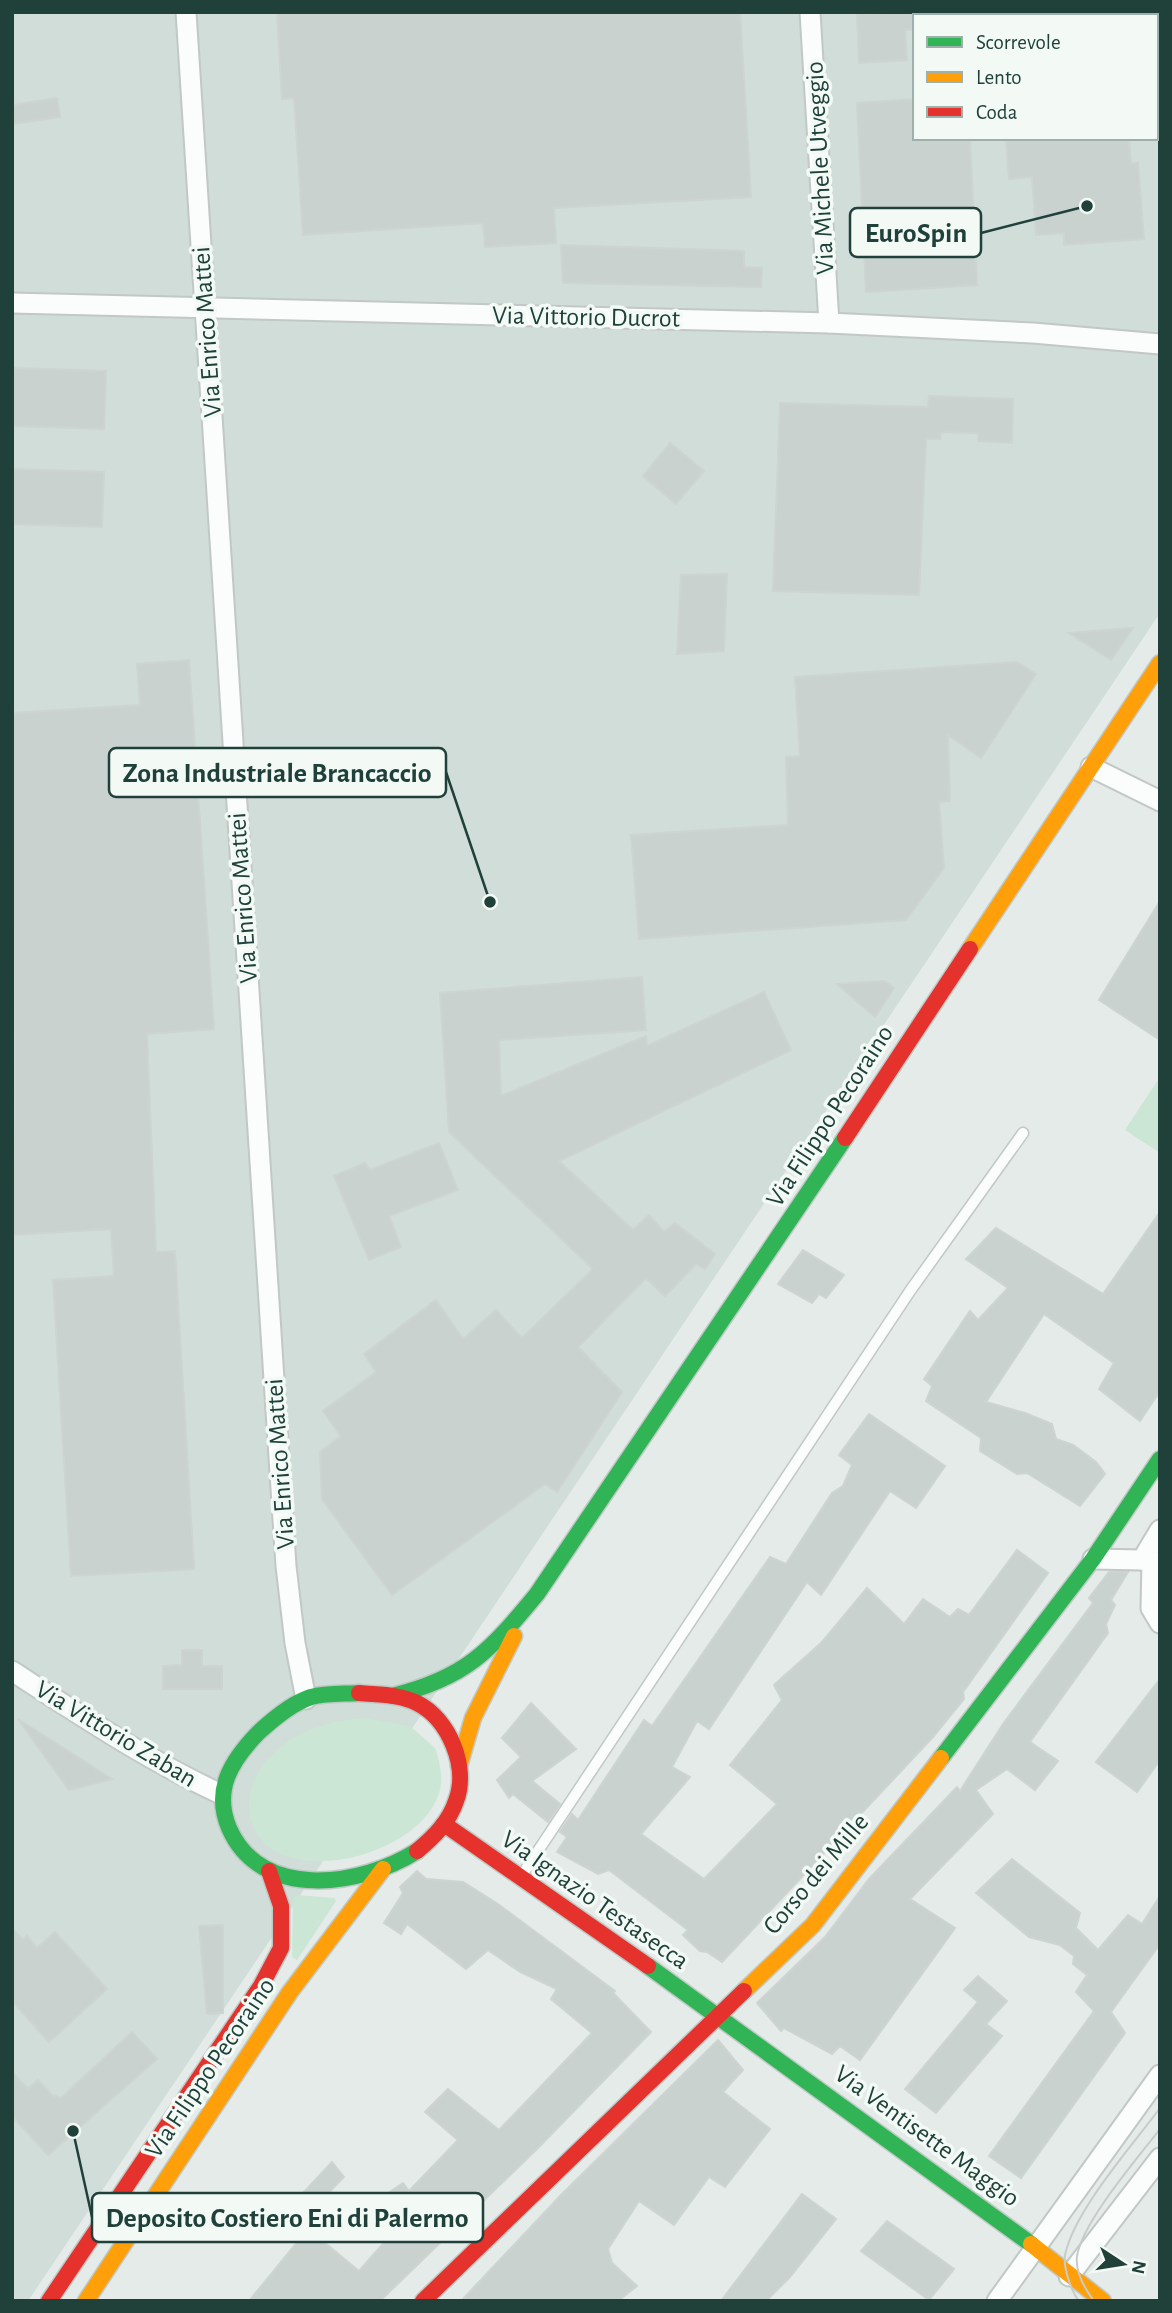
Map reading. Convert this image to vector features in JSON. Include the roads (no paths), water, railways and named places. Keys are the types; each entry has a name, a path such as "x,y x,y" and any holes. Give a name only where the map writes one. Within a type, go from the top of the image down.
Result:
{"street":[{"name":"Via Enrico Mattei","path":"186,12 286,1566 295,1643 306,1699"},
{"name":"Via Michele Utveggio","path":"810,12 829,323"},
{"name":"Via Vittorio Ducrot","path":"12,303 829,323 1033,333 1160,344"},
{"name":"Via Filippo Pecoraino","path":"392,1696 427,1689 455,1677 495,1644 537,1594 808,1194 1160,663"},
{"path":"1090,767 1160,801"},
{"name":"Corso dei Mille","path":"424,2301 813,1925 1093,1559 1160,1459"},
{"path":"1142,1560 1160,1530"},
{"path":"1093,1559 1152,1560 1151,1608 1160,1623"},
{"name":"Via Filippo Pecoraino","path":"459,1769 474,1718 487,1688 537,1594"},
{"name":"Via Vittorio Zaban","path":"12,1671 116,1738 180,1775 221,1794"},
{"path":"359,1693 392,1696 421,1705 443,1725 454,1741 460,1789 456,1803 444,1824 420,1851 383,1869 351,1879 320,1880 269,1871 240,1848 226,1823 221,1794 231,1770 249,1742 265,1725 306,1699 359,1693"},
{"name":"Via Ignazio Testasecca","path":"444,1824 719,2015"},
{"name":"Via Filippo Pecoraino","path":"86,2301 290,1992 383,1869"},
{"name":"Via Filippo Pecoraino","path":"49,2301 261,1986 281,1948 281,1906 269,1871"},
{"name":"Via Ventisette Maggio","path":"719,2015 1035,2247 1103,2301"},
{"path":"997,2301 1020,2273 1035,2247 1160,2075"},
{"path":"1069,2276 1160,2158"}],"lane":[{"path":"520,1879 910,1291 1023,1133"}],"tram line":[{"path":"1079,2301 1065,2266 1065,2255 1071,2238 1105,2179 1160,2108"},
{"path":"1094,2301 1079,2274 1077,2256 1081,2242 1100,2208 1160,2129"}],"place":[{"name":"EuroSpin","path":"1087,206"},
{"name":"Zona Industriale Brancaccio","path":"490,902"},
{"name":"Deposito Costiero Eni di Palermo","path":"73,2131"}]}
